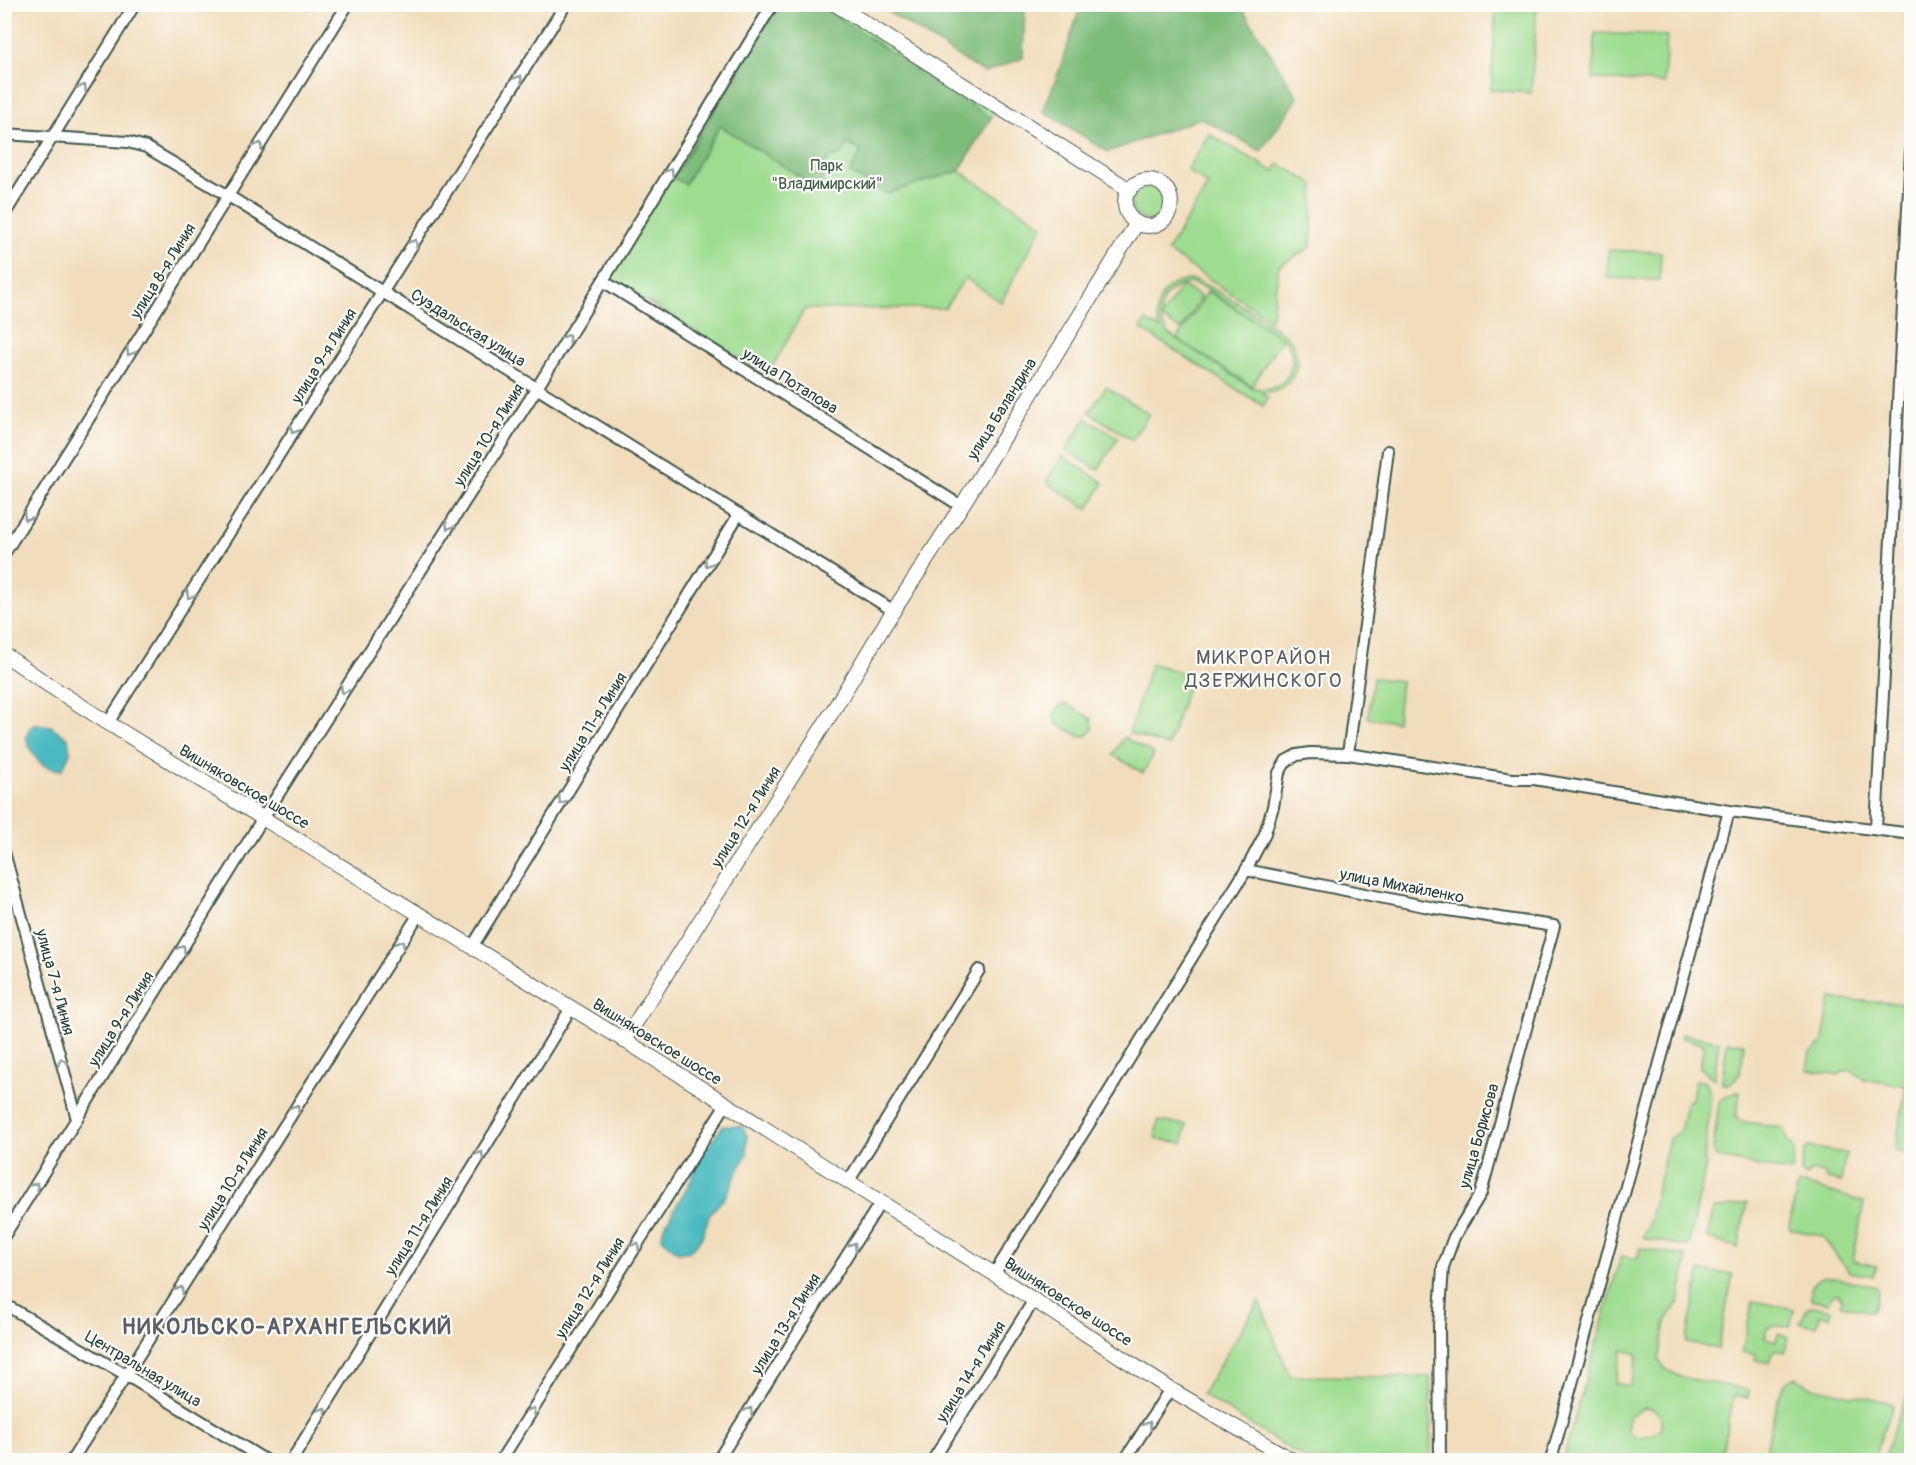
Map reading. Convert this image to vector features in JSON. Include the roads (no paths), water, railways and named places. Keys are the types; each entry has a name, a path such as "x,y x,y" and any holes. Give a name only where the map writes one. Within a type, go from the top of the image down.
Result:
{"street":[{"path":"4,215 135,4"},
{"name":"улица 8-я Линия","path":"4,554 348,4"},
{"name":"улица 9-я Линия","path":"108,723 566,4"},
{"name":"улица 10-я Линия","path":"263,818 537,388 773,4"},
{"path":"836,4 1130,190"},
{"path":"1876,829 1911,131"},
{"name":"Суздальская улица","path":"4,134 128,142 146,147 227,195 894,611"},
{"path":"1149,180 1163,185 1171,198 1172,206 1169,213 1159,224 1144,226 1137,223 1131,218 1125,204 1130,190 1135,184 1149,180"},
{"name":"улица Баландина","path":"894,611 1137,223"},
{"name":"улица Потапова","path":"603,281 961,506"},
{"path":"1348,754 1388,451"},
{"name":"улица 11-я Линия","path":"472,946 739,513"},
{"name":"улица 12-я Линия","path":"624,1041 894,611"},
{"name":"Вишняковское шоссе","path":"4,654 108,723 726,1104 1170,1389 1292,1461"},
{"path":"994,1274 1246,870 1264,836 1273,807 1279,773 1286,761 1297,754 1348,754 1512,779 1534,779 1729,811 1911,834"},
{"path":"1551,1461 1729,811"},
{"name":"улица 9-я Линия","path":"4,1236 263,818"},
{"name":"улица 7-я Линия","path":"4,852 77,1119"},
{"name":"улица Михайленко","path":"1246,870 1434,908 1554,926"},
{"name":"улица 10-я Линия","path":"72,1461 419,914"},
{"name":"улица Борисова","path":"1440,1461 1438,1326 1443,1267 1454,1237 1480,1193 1554,926"},
{"path":"848,1182 979,970"},
{"name":"улица 11-я Линия","path":"292,1461 571,1008"},
{"name":"улица 12-я Линия","path":"501,1461 726,1104"},
{"name":"улица 13-я Линия","path":"718,1461 880,1203"},
{"name":"улица 14-я Линия","path":"933,1461 1034,1300"},
{"name":"Центральная улица","path":"4,1304 126,1375 265,1461"},
{"path":"1125,1461 1170,1389"}],"water":[{"path":"36,724 51,726 68,738 70,753 62,770 48,767 34,756 26,737 30,728"},
{"path":"723,1126 742,1126 747,1136 747,1154 725,1197 710,1214 701,1239 690,1251 679,1253 662,1239 663,1229 690,1182 699,1158"}],"district":[{"name":"МИКРОРАЙОН ДЗЕРЖИНСКОГО","path":"1264,668"},
{"name":"НИКОЛЬСКО-АРХАНГЕЛЬСКИЙ","path":"287,1327"}],"park label":[{"name":"Парк \"Владимирский\"","path":"827,175"}]}
